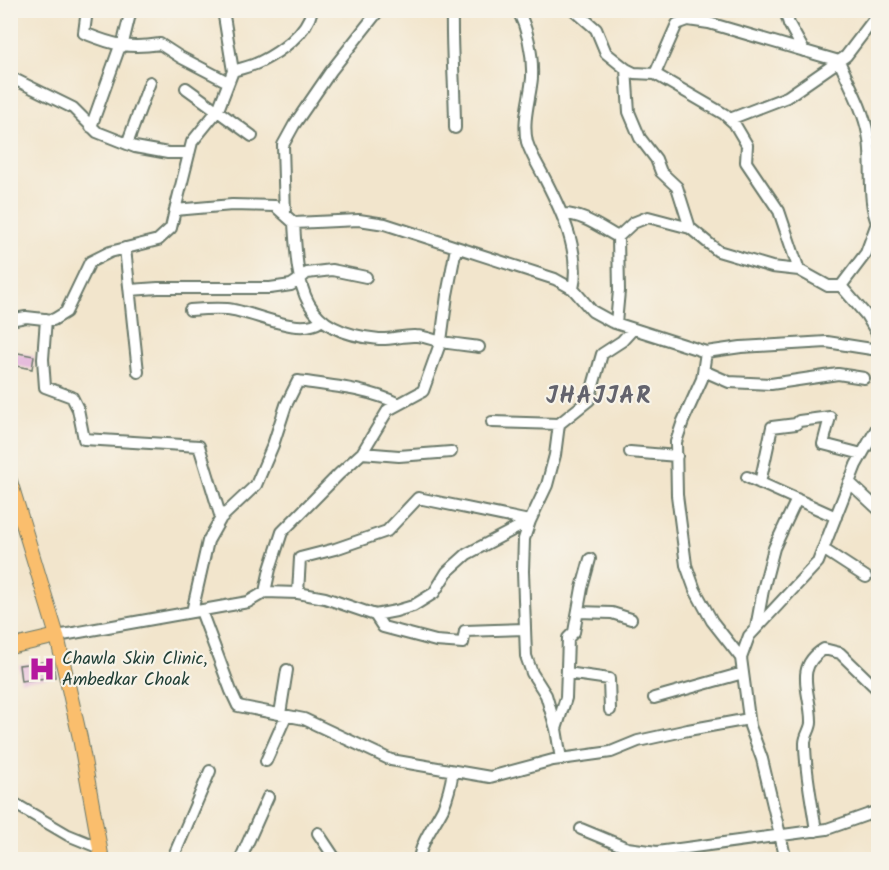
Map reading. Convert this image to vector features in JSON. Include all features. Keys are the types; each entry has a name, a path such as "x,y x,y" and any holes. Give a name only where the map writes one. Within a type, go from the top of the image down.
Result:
{"main road":[{"path":"10,481 57,636 80,738 101,854"},
{"path":"10,646 57,636"}],"street":[{"path":"87,10 84,33 121,46 144,47 160,44 228,82"},
{"path":"92,127 121,46 131,10"},
{"path":"10,320 26,317 53,320 66,312 90,262 110,252 158,240 171,228 192,142 218,110 233,71 223,10"},
{"path":"233,71 259,63 293,40 310,17 312,10"},
{"path":"285,215 283,145 331,71 379,10"},
{"path":"452,10 451,48 455,128"},
{"path":"518,10 525,24 531,49 532,76 525,124 526,138 530,151 563,214 576,277 573,289"},
{"path":"573,10 596,29 606,53 626,69 634,73 655,74 730,119 747,145 746,162 779,211 799,270"},
{"path":"785,10 789,24 804,51"},
{"path":"730,119 787,97 846,56 879,14"},
{"path":"655,74 677,24 688,20 709,22 838,61 856,98 868,134 871,185 878,224 866,253 841,286"},
{"path":"626,69 629,112 640,138 656,159 661,172 677,187 690,228"},
{"path":"10,77 73,108 97,132 127,144 168,153 189,153"},
{"path":"127,144 150,82"},
{"path":"186,88 252,135"},
{"path":"175,210 232,205 275,206 294,223 359,220 385,224 555,279 573,289 592,311 616,323 706,352 741,347 827,342 879,351"},
{"path":"563,214 584,218 618,237"},
{"path":"618,237 633,224 648,217 690,228 718,251 772,267 799,270 828,286 841,286 866,315 879,335"},
{"path":"294,223 300,279 308,305 321,321 357,336 381,340 416,336 479,347"},
{"path":"616,323 619,291 618,237"},
{"path":"125,248 138,372"},
{"path":"265,592 282,532 362,453 388,410 423,391 441,342 456,248"},
{"path":"130,290 270,288 291,285 307,273 332,270 366,277"},
{"path":"190,309 228,309 265,319 302,325 315,325 321,321"},
{"path":"46,319 43,359 45,387 72,397 78,409 84,439 199,446 221,518"},
{"path":"492,422 559,424 589,400 602,354 622,341 633,329"},
{"path":"706,352 702,379 676,442 677,495 686,565 695,590 712,621 741,658"},
{"path":"704,371 729,382 771,384 837,374 864,378"},
{"path":"399,404 383,396 298,381 286,405 273,446 256,485 221,518 208,541 197,580 196,612 238,706 304,719 391,760 490,777 561,759 611,752 638,741 749,719"},
{"path":"760,483 772,427 830,417 823,444 862,454"},
{"path":"559,424 555,455 547,484 524,539 523,571 526,656 532,673 546,695 556,729 561,759"},
{"path":"786,860 762,759 749,719 741,658 749,636 818,562 849,482 879,426"},
{"path":"362,453 399,456 451,452"},
{"path":"630,452 677,456"},
{"path":"747,477 836,517"},
{"path":"849,482 879,509"},
{"path":"298,593 300,558 387,531 418,498 530,521"},
{"path":"756,628 774,548 797,499"},
{"path":"57,636 248,602 265,592 298,593 325,598 375,615 413,606 434,593 447,572 467,554 530,521"},
{"path":"823,549 866,577"},
{"path":"556,729 566,698 568,638 574,632 590,559"},
{"path":"578,612 612,614 632,619"},
{"path":"375,615 383,627 436,641 463,643 465,631 525,629"},
{"path":"816,831 805,739 812,723 806,670 814,656 824,649 840,653 879,690"},
{"path":"266,761 283,715 287,670"},
{"path":"567,673 609,679 610,710"},
{"path":"654,698 743,673"},
{"path":"172,860 210,771"},
{"path":"419,860 427,837 444,807 452,784 453,771"},
{"path":"240,860 268,796"},
{"path":"10,801 101,854"},
{"path":"581,829 625,847 657,852 816,831 879,812"},
{"path":"318,833 336,860"},
{"path":"620,860 625,847"}],"building":[{"path":"13,352 34,356 32,369 11,365"},
{"path":"53,661 55,677 21,681 19,665"}],"place":[{"name":"Chawla Skin Clinic, Ambedkar Choak","path":"42,669"}],"district":[{"name":"JHAJJAR","path":"599,396"}]}
